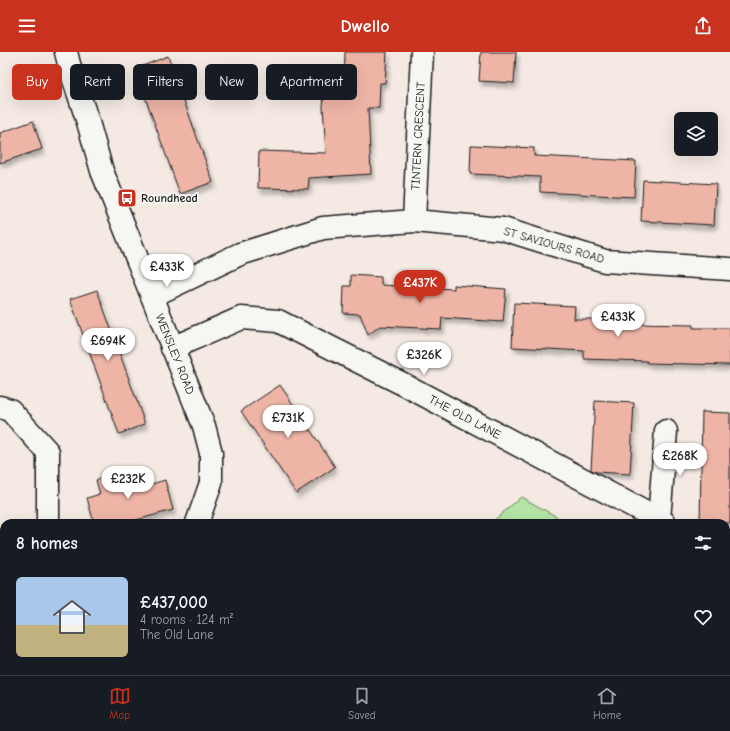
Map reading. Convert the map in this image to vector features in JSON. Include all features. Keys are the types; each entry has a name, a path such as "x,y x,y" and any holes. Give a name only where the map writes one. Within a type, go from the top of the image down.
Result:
{"street":[{"name":"WENSLEY ROAD","path":"66,52 102,171 204,426 212,453 211,482 198,519"},
{"name":"TINTERN CRESCENT","path":"414,221 422,52"},
{"name":"ST SAVIOURS ROAD","path":"152,296 240,254 323,228 414,221 503,229 605,261 730,269"},
{"name":"THE OLD LANE","path":"172,348 241,318 278,321 412,389 656,519"},
{"path":"0,406 10,410 48,452 48,519"},
{"path":"662,519 666,431"}],"green space":[{"path":"521,497 561,519 496,519"}],"building":[{"path":"345,52 387,52 385,83 380,83 379,108 368,108 371,174 309,178 308,189 258,188 259,151 326,153 324,100 357,100 357,64 345,64"},
{"path":"481,52 516,52 514,83 479,81"},
{"path":"168,56 171,64 148,64"},
{"path":"146,100 184,100 213,182 180,194"},
{"path":"33,121 42,149 0,163 0,133"},
{"path":"471,145 534,148 534,156 636,161 634,197 540,192 540,177 470,174"},
{"path":"643,180 716,184 714,225 641,221"},
{"path":"351,275 381,277 381,285 454,289 454,285 506,289 503,322 442,318 441,329 380,326 368,335 360,314 343,313 344,286 351,286"},
{"path":"97,290 145,424 119,434 70,299"},
{"path":"514,303 575,306 574,319 630,319 630,324 693,325 693,328 730,328 730,365 647,363 647,361 584,359 584,351 512,347"},
{"path":"280,385 335,467 296,493 241,411"},
{"path":"595,401 634,403 630,474 596,472 591,470"},
{"path":"702,412 730,413 730,519 700,519"},
{"path":"133,470 138,488 165,480 173,510 140,519 93,519 87,498 100,494 96,480"}],"place":[{"name":"Roundhead","path":"127,198"}]}
